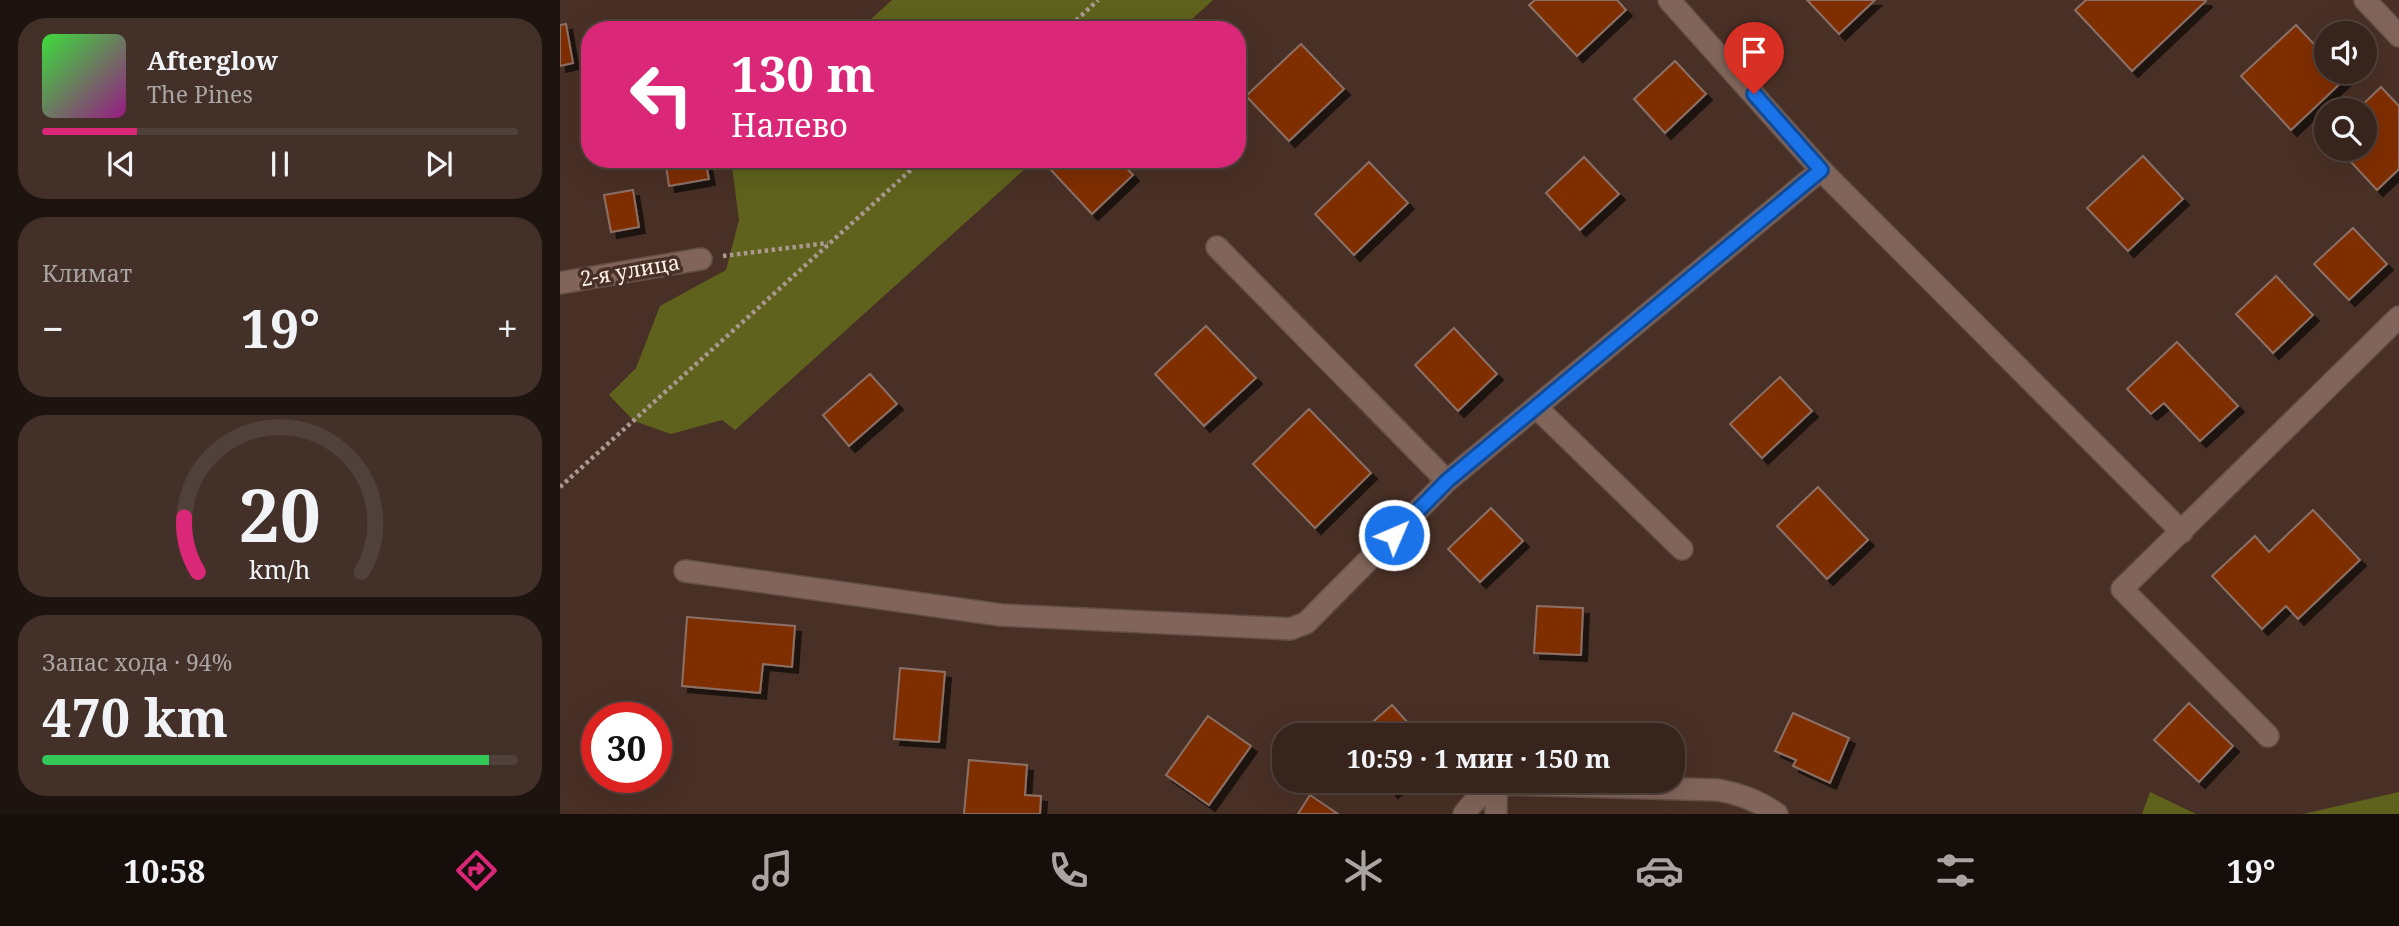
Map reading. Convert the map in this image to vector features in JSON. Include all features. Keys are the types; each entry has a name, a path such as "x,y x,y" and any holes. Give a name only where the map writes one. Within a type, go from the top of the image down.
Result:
{"street":[{"path":"1669,0 1821,170 2182,532"},
{"path":"2365,0 2399,36"},
{"path":"685,571 1001,615 1290,629 1306,623 1447,481 1821,170"},
{"path":"1217,247 1447,481"},
{"name":"2-я улица","path":"560,283 701,259"},
{"path":"2267,736 2122,589 2399,317"},
{"path":"1536,407 1682,549"},
{"path":"1685,788 1718,789 1742,794 1764,804 1777,814"},
{"path":"1464,814 1485,793"},
{"path":"1496,793 1496,814"}],"path":[{"path":"1076,21 1098,0"},
{"path":"560,487 913,168"},
{"path":"701,259 831,243"}],"green space":[{"path":"892,0 1213,0 1190,21 869,21"},
{"path":"732,168 1026,168 735,430 722,420 671,434 634,421 609,395 636,368 660,306 726,270 739,220"},
{"path":"2150,792 2196,814 2142,814"},
{"path":"2399,792 2399,814 2303,814"}],"building":[{"path":"1535,0 1617,0 1626,10 1577,56 1529,5"},
{"path":"1807,0 1875,0 1839,34"},
{"path":"2086,0 2206,1 2132,71 2075,10"},
{"path":"566,24 573,63 560,66 560,25"},
{"path":"2296,25 2314,44 2314,84 2340,84 2325,98 2314,98 2314,108 2291,130 2241,76"},
{"path":"1301,44 1344,89 1289,141 1246,96"},
{"path":"1675,61 1706,94 1665,133 1634,99"},
{"path":"2381,87 2399,106 2399,169 2377,190 2350,161 2377,161 2377,98 2370,98"},
{"path":"2143,156 2183,199 2128,251 2087,208"},
{"path":"1584,157 1619,194 1580,230 1546,193"},
{"path":"1369,162 1408,203 1354,255 1315,214"},
{"path":"666,168 707,168 709,179 669,186"},
{"path":"1126,168 1133,175 1092,214 1051,170"},
{"path":"633,190 639,227 611,232 604,195"},
{"path":"2353,228 2387,264 2349,300 2314,264"},
{"path":"2276,276 2313,315 2273,353 2236,314"},
{"path":"1206,326 1256,378 1204,426 1155,374"},
{"path":"1454,328 1497,374 1458,411 1415,365"},
{"path":"2177,342 2238,406 2200,441 2164,403 2151,414 2127,389"},
{"path":"870,374 897,404 849,446 823,415"},
{"path":"1780,377 1812,411 1762,458 1730,424"},
{"path":"1309,409 1371,473 1315,528 1253,464"},
{"path":"1818,487 1868,540 1827,579 1777,526"},
{"path":"1491,508 1523,541 1480,582 1448,549"},
{"path":"2313,510 2360,560 2298,619 2286,606 2262,629 2212,576 2255,536 2269,552"},
{"path":"1537,606 1583,608 1581,655 1534,653"},
{"path":"687,617 795,626 792,667 763,664 760,693 682,686"},
{"path":"900,668 945,672 939,742 894,739"},
{"path":"2189,703 2233,746 2199,782 2154,740"},
{"path":"1392,705 1408,723 1372,723"},
{"path":"1793,713 1849,738 1830,783 1793,766 1796,760 1775,751"},
{"path":"1208,716 1251,746 1209,805 1166,775"},
{"path":"969,760 1027,765 1025,795 1041,796 1040,814 964,814"},
{"path":"1310,795 1338,814 1298,814"}],"route":[{"path":"1394,535 1447,481 1821,170 1754,94"}]}
